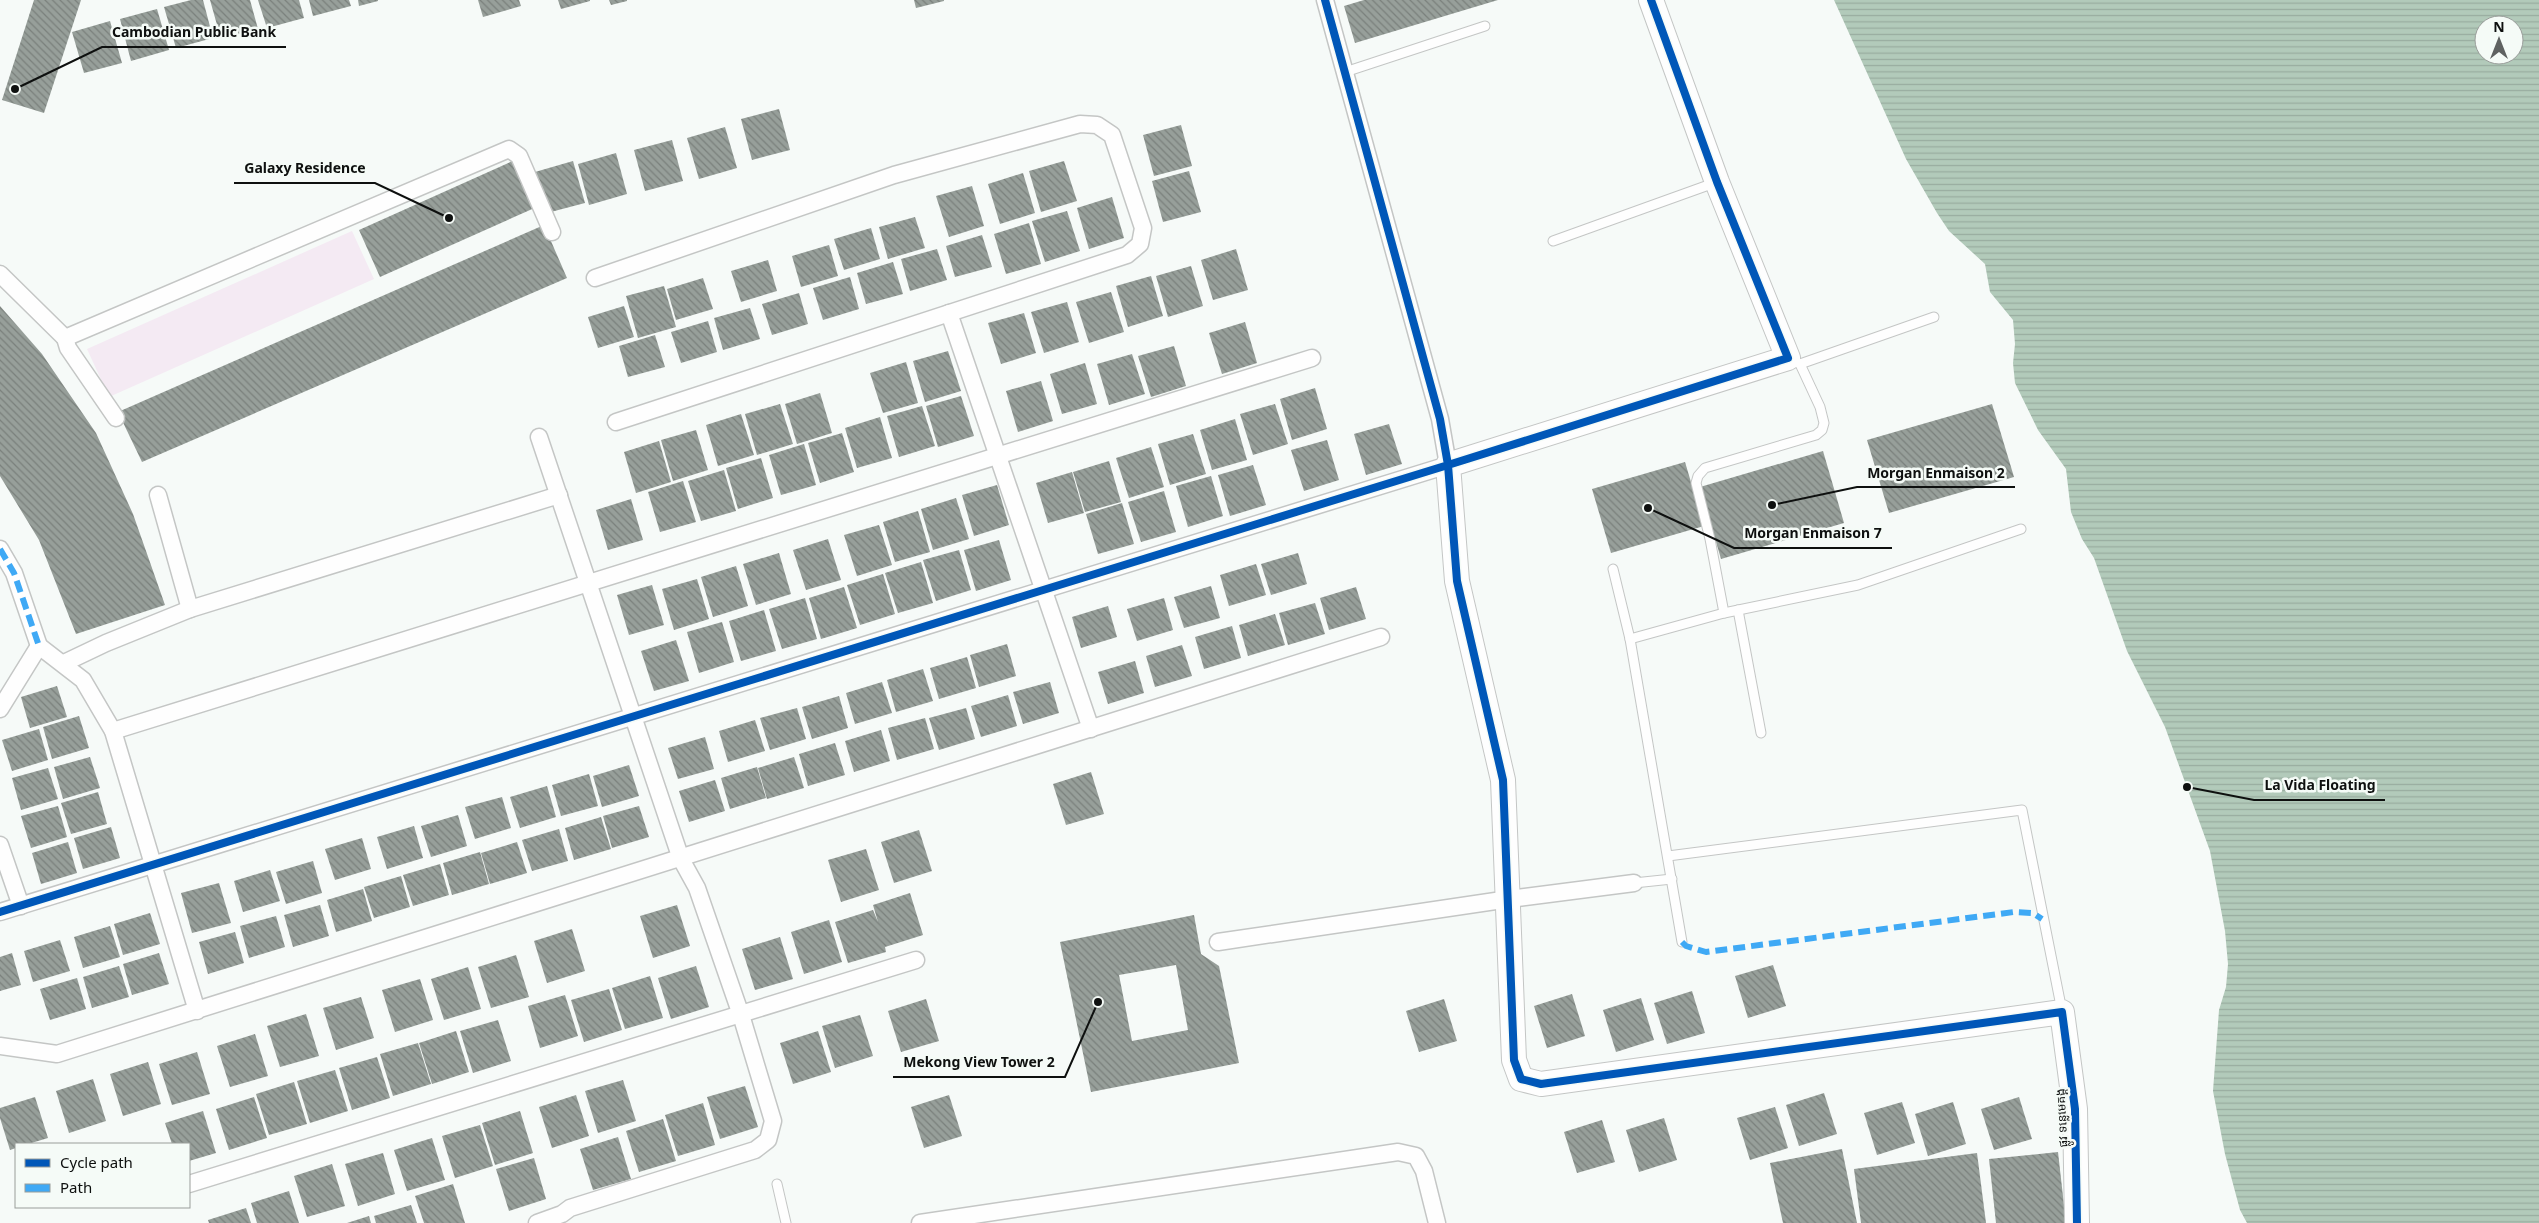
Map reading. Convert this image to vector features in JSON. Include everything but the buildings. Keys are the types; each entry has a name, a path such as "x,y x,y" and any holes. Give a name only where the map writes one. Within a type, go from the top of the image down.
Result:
{"street":[{"path":"1324,0 1346,72 1440,419 1448,465 1457,581 1503,780 1514,1060 1521,1079 1541,1084 2062,1012"},
{"path":"0,912 1448,465 1794,361 1717,182 1651,0"},
{"path":"595,278 894,174 1080,124 1097,125 1112,135 1143,228 1140,244 1127,255 616,422"},
{"path":"65,338 509,150 519,156 552,232"},
{"path":"0,274 65,338 68,348 116,418"},
{"path":"950,313 1091,729"},
{"path":"113,731 1312,358"},
{"path":"537,1223 562,1219 570,1208 755,1150 768,1140 773,1121 741,1015 697,888 681,859 539,437"},
{"path":"158,495 190,609"},
{"path":"64,663 106,643 190,609 559,495"},
{"path":"0,550 14,573 39,646 64,663 83,680 113,731 197,1011"},
{"path":"0,1046 57,1054 1381,637"},
{"path":"0,709 39,646"},
{"path":"0,845 21,906"},
{"path":"1218,942 1509,899 1634,883"},
{"path":"190,1184 916,960"},
{"name":"ផ្លូវ ទន្លេមេគង្គ","path":"2062,1012 2075,1109 2077,1223"},
{"path":"920,1223 1398,1152 1416,1156 1424,1171 1437,1223"}],"lane":[{"path":"1346,72 1485,26"},
{"path":"1553,241 1717,182"},
{"path":"1724,612 1696,483 1698,476 1705,468 1816,435 1822,430 1824,423 1820,407 1794,361 1934,317"},
{"path":"1630,639 1724,612 1858,585 2021,529"},
{"path":"1613,570 1630,639 1682,942"},
{"path":"1738,610 1762,732"},
{"name":"ផ្លូវ ទន្លេមេគង្គ","path":"1668,856 2022,810 2042,919 2062,1012"},
{"path":"1634,883 1672,878"},
{"path":"777,1184 786,1223"}],"shaded area":[{"path":"1834,0 2539,0 2539,1223 2247,1223 2240,1210 2225,1154 2213,1091 2219,1010 2226,987 2228,964 2225,931 2210,851 2165,727 2127,651 2094,558 2082,539 2071,512 2066,469 2038,430 2015,383 2013,320 1990,292 1985,264 1949,231 1906,159"},
{"path":"352,231 374,279 109,397 87,349"}],"marked path":[{"path":"0,549 14,573 39,646"},
{"path":"1682,942 1686,946 1706,952 2014,912 2033,913 2042,919"}],"cycle path":[{"path":"0,912 1448,465 1440,419 1325,0"},
{"path":"1651,0 1717,182 1788,358 1448,465 1457,581 1503,780 1514,1060 1521,1079 1541,1084 2062,1012 2075,1109 2077,1223"}],"place":[{"name":"Cambodian Public Bank","path":"15,89"},
{"name":"Galaxy Residence","path":"449,218"},
{"name":"Morgan Enmaison 2","path":"1772,505"},
{"name":"Morgan Enmaison 7","path":"1648,508"},
{"name":"La Vida Floating","path":"2187,787"},
{"name":"Mekong View Tower 2","path":"1098,1002"}]}
